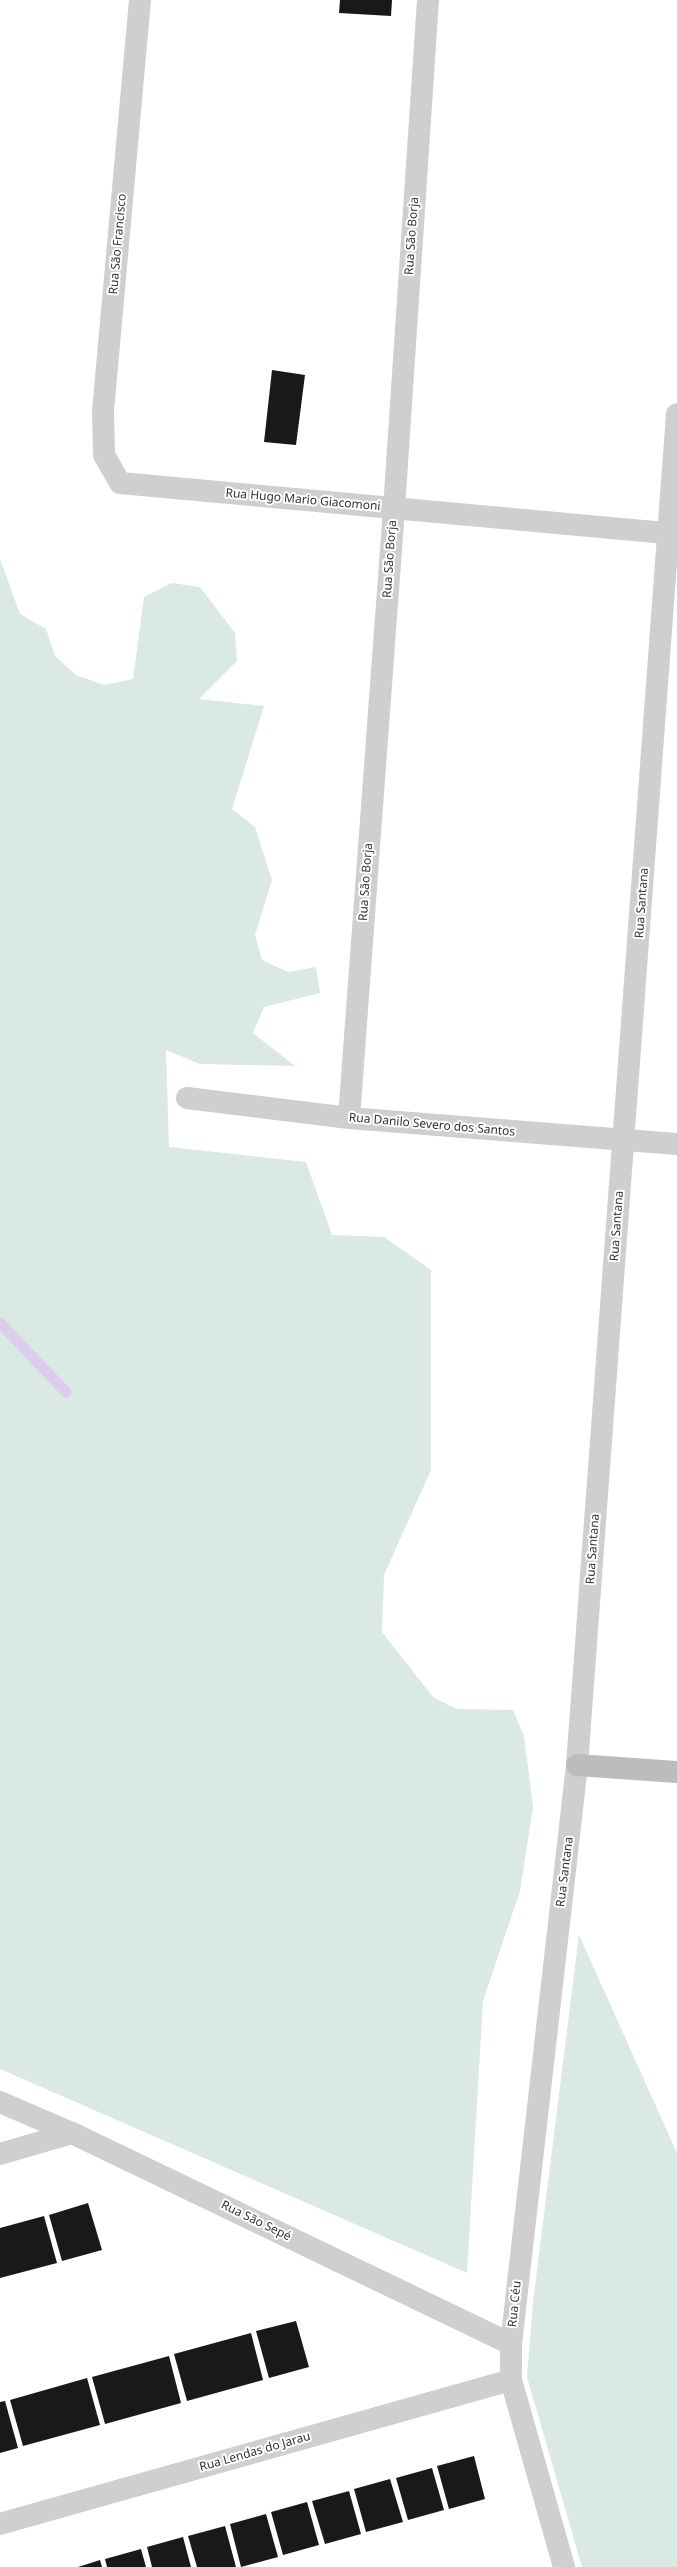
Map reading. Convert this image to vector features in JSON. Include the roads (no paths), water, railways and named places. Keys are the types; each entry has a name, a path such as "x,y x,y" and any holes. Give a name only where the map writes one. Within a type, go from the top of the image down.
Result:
{"street":[{"name":"Rua São Francisco","path":"120,483 104,455 103,411 140,0"},
{"name":"Rua São Borja","path":"349,1118 394,509 428,0"},
{"name":"Rua Santana","path":"546,2036 577,1765 624,1140 673,534 677,414"},
{"name":"Rua Hugo Mario Giacomoni","path":"120,483 673,534"},
{"name":"Rua Danilo Severo dos Santos","path":"187,1098 349,1118 677,1144"},
{"path":"577,1765 677,1772"},
{"name":"Rua Céu","path":"546,2036 511,2344 511,2380 564,2567"},
{"name":"Rua São Sepé","path":"0,2102 72,2133 511,2344"},
{"path":"0,2154 72,2133"},
{"name":"Rua Lendas do Jarau","path":"0,2524 511,2380"}],"waterway":[{"path":"0,1323 66,1392"}]}
